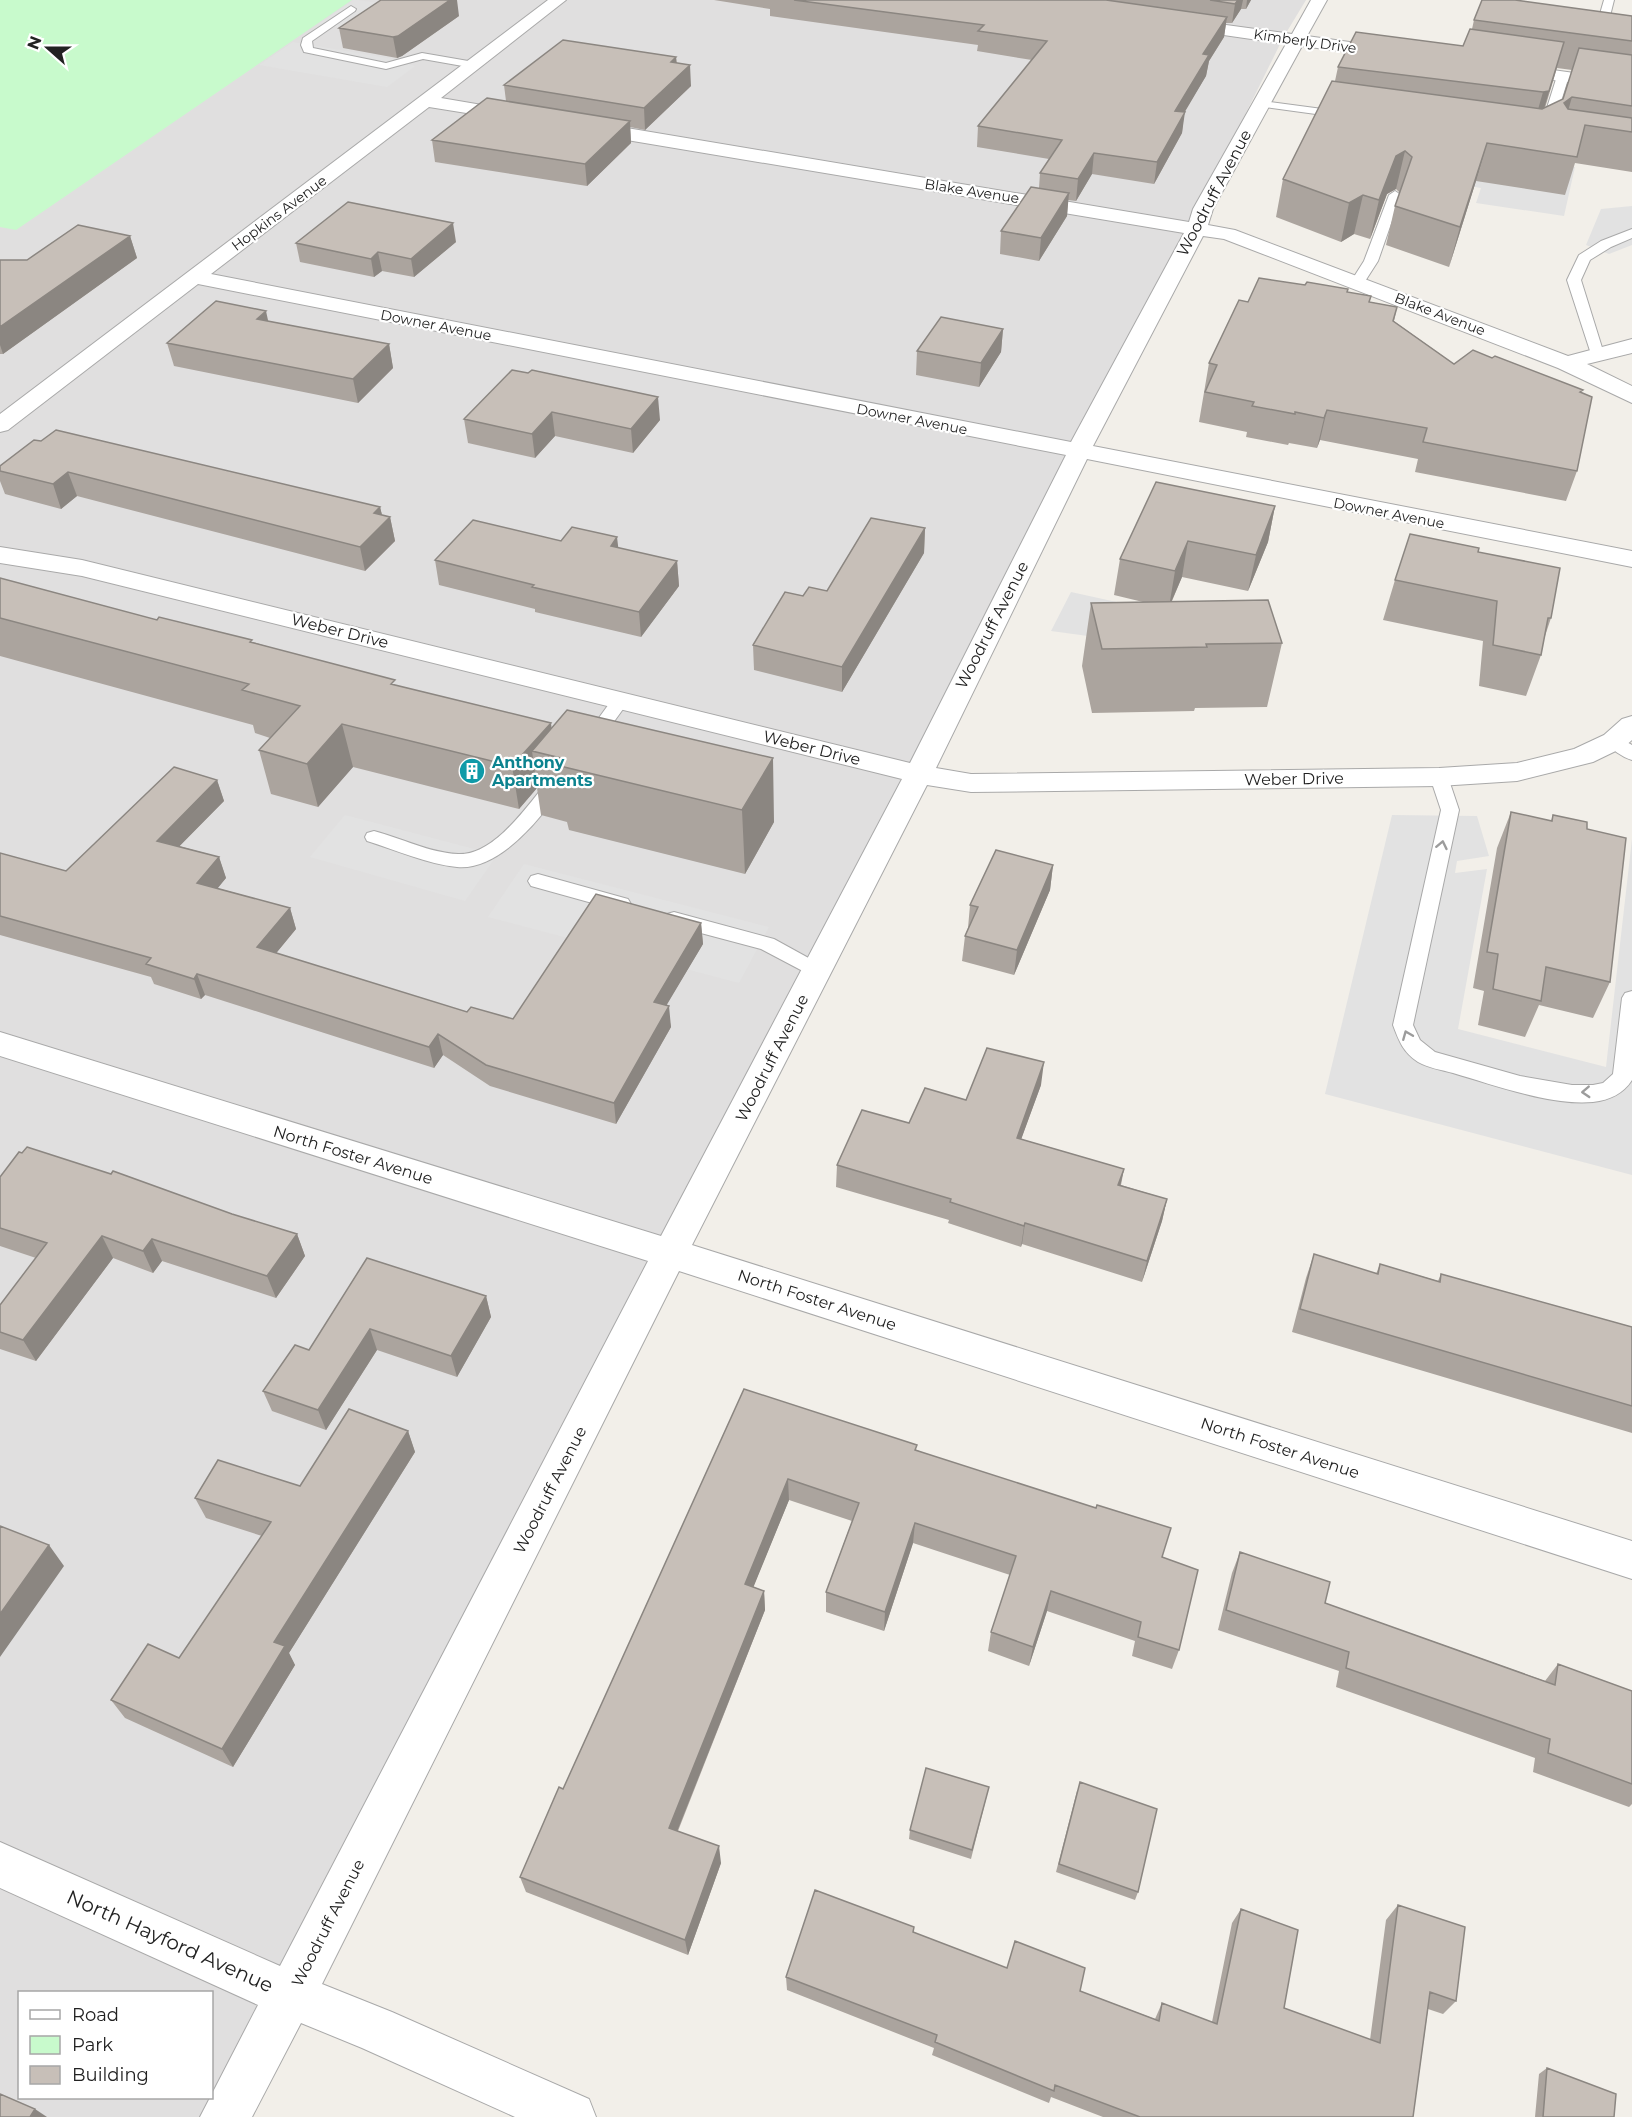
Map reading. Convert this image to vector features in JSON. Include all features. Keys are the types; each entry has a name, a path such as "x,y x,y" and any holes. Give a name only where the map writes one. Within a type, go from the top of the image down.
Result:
{"street":[{"name":"Hopkins Avenue","path":"0,425 558,0"},
{"name":"Woodruff Avenue","path":"225,2117 671,1256 917,774 1087,432 1197,228 1203,209 1319,0"},
{"name":"Kimberly Drive","path":"1162,21 1411,56"},
{"path":"1493,67 1632,86"},
{"path":"428,101 539,120"},
{"name":"Blake Avenue","path":"562,123 1228,234 1566,363 1610,382 1632,396"},
{"name":"Downer Avenue","path":"193,277 1632,560"},
{"path":"1566,363 1632,346"},
{"name":"Weber Drive","path":"0,555 82,568 917,774 971,783 1439,777 1517,772 1583,756 1626,740"},
{"name":"North Foster Avenue","path":"0,1044 671,1256 770,1285 1632,1560"},
{"name":"North Hayford Avenue","path":"0,1865 290,1995 375,2029 571,2117"}],"lane":[{"path":"1609,0 1598,38 1599,42 1632,48"},
{"path":"351,9 308,40 306,45 308,50 386,66 423,56 474,65"},
{"path":"1540,139 1544,136 1563,76"},
{"path":"1262,104 1356,117"},
{"path":"1357,283 1371,261 1395,195"},
{"path":"1597,354 1574,280 1584,258 1606,244 1632,233"},
{"path":"374,837 460,861 482,857 503,844 602,728 620,701"},
{"path":"1439,777 1450,810 1403,1025 1411,1045 1428,1058 1555,1092 1587,1094 1610,1090 1623,1077 1632,998"},
{"path":"538,881 767,944 816,971"}],"shaded area":[{"path":"0,0 1306,0 1283,38 1079,452 227,2117 0,2117"},
{"path":"353,0 399,6 364,31 318,24"},
{"path":"293,42 393,59 415,66 387,87 259,65"},
{"path":"1418,144 1575,167 1564,216 1476,203 1481,188 1405,175"},
{"path":"1632,206 1632,245 1609,254 1586,245 1601,209"},
{"path":"1071,592 1253,632 1243,657 1051,631"},
{"path":"345,815 497,855 465,901 310,857"},
{"path":"1392,815 1477,816 1489,856 1457,861 1455,873 1487,869 1458,1029 1606,1067 1632,839 1632,1175 1325,1094"},
{"path":"524,864 769,927 739,983 488,917"}],"green space":[{"path":"0,0 352,0 16,230 0,227"}],"building":[{"path":"381,0 450,0 398,36 339,28"},
{"path":"794,0 1106,0 1227,17 1203,54 1209,55 1175,111 1185,112 1157,162 1094,153 1078,179 1040,173 1062,140 978,126 1047,41 978,31 984,25"},
{"path":"1210,0 1238,0 1235,4"},
{"path":"1482,0 1515,0 1632,16 1632,41 1474,20"},
{"path":"1470,29 1564,42 1549,91 1338,67 1356,32 1463,46"},
{"path":"563,40 676,57 671,62 690,65 644,108 504,85"},
{"path":"1579,48 1632,55 1632,106 1572,97 1564,103 1568,109 1632,118 1632,132 1585,125 1577,157 1487,143 1460,227 1395,206 1412,157 1405,151 1396,156 1379,200 1363,195 1349,203 1283,179 1332,81 1542,109 1563,99"},
{"path":"487,98 630,121 585,164 432,140"},
{"path":"1031,187 1069,193 1041,238 1001,231"},
{"path":"348,202 453,223 411,259 378,252 371,259 296,243"},
{"path":"78,225 130,236 0,327 0,260 27,260"},
{"path":"1259,278 1305,285 1307,282 1348,289 1347,292 1371,296 1369,302 1397,307 1393,321 1454,364 1473,350 1492,358 1495,356 1583,390 1580,392 1592,397 1577,471 1423,442 1427,428 1327,410 1324,418 1295,412 1295,414 1252,406 1254,402 1205,392 1217,365 1209,363 1239,300 1248,302"},
{"path":"216,301 266,311 257,319 389,344 353,379 167,343"},
{"path":"941,317 1003,329 981,363 917,351"},
{"path":"512,370 528,373 532,370 658,397 631,429 552,412 532,434 464,419"},
{"path":"56,430 380,507 374,513 390,517 360,547 68,472 53,484 0,471 0,466 34,440 41,441"},
{"path":"1156,482 1275,506 1256,555 1188,541 1175,571 1120,559"},
{"path":"871,518 925,528 842,667 753,645 785,592 803,596 809,587 827,591"},
{"path":"473,520 561,541 572,527 617,537 611,546 677,561 639,612 532,587 534,585 435,560"},
{"path":"1410,534 1479,548 1478,552 1560,568 1551,618 1548,618 1541,655 1493,645 1497,601 1395,580"},
{"path":"0,578 157,620 159,617 252,640 250,642 395,680 391,684 551,723 512,766 342,724 307,764 259,750 300,706 242,690 249,684 0,618"},
{"path":"1268,600 1282,643 1102,649 1091,603"},
{"path":"567,710 773,758 742,810 560,766 565,759 532,751"},
{"path":"174,767 217,780 157,841 219,857 197,883 290,908 257,947 467,1012 471,1007 513,1019 596,894 701,923 654,1002 669,1006 614,1103 486,1065 438,1034 429,1047 197,974 194,979 146,964 151,958 0,916 0,853 66,871"},
{"path":"1511,812 1552,821 1553,815 1587,822 1587,829 1626,838 1610,982 1546,967 1541,1001 1493,989 1498,954 1487,952"},
{"path":"996,850 1053,865 1017,950 965,936 978,907 970,905"},
{"path":"987,1048 1044,1062 1017,1138 1124,1169 1118,1185 1167,1199 1147,1261 1025,1223 1024,1226 950,1202 951,1199 837,1165 862,1110 909,1123 925,1088 966,1100"},
{"path":"27,1147 111,1174 113,1171 232,1214 297,1234 267,1276 152,1239 143,1251 102,1236 23,1340 0,1332 0,1305 47,1243 0,1228 0,1177 19,1152 22,1153"},
{"path":"1314,1254 1378,1274 1380,1264 1440,1282 1441,1274 1632,1327 1632,1406 1300,1309"},
{"path":"367,1258 486,1296 451,1356 370,1329 318,1410 263,1391 295,1345 309,1350"},
{"path":"744,1389 917,1445 915,1450 1096,1508 1097,1505 1171,1528 1162,1557 1198,1570 1179,1650 1138,1637 1141,1622 1051,1591 1033,1647 991,1632 1016,1556 915,1523 885,1612 826,1592 859,1503 788,1479 745,1584 764,1591 669,1828 719,1846 685,1940 520,1877 559,1787 563,1789"},
{"path":"349,1409 408,1431 274,1642 285,1646 222,1749 111,1700 148,1644 179,1658 271,1522 195,1498 218,1460 300,1486"},
{"path":"0,1526 49,1545 0,1614"},
{"path":"1240,1552 1330,1582 1325,1603 1555,1685 1558,1664 1632,1691 1632,1784 1548,1753 1550,1739 1346,1668 1349,1652 1226,1610"},
{"path":"926,1768 989,1787 972,1850 910,1830"},
{"path":"1080,1782 1157,1809 1138,1892 1059,1864"},
{"path":"815,1890 914,1927 913,1932 1007,1968 1015,1941 1085,1968 1080,1991 1159,2021 1162,2003 1217,2024 1241,1909 1298,1930 1284,2008 1380,2043 1398,1905 1465,1927 1456,2001 1430,1992 1413,2117 1140,2117 1055,2085 1054,2091 935,2042 937,2035 786,1977"},
{"path":"1547,2068 1616,2094 1614,2117 1543,2117"},
{"path":"0,2094 35,2109 30,2117 0,2117"}],"place":[{"name":"Anthony Apartments","path":"472,771"}]}
